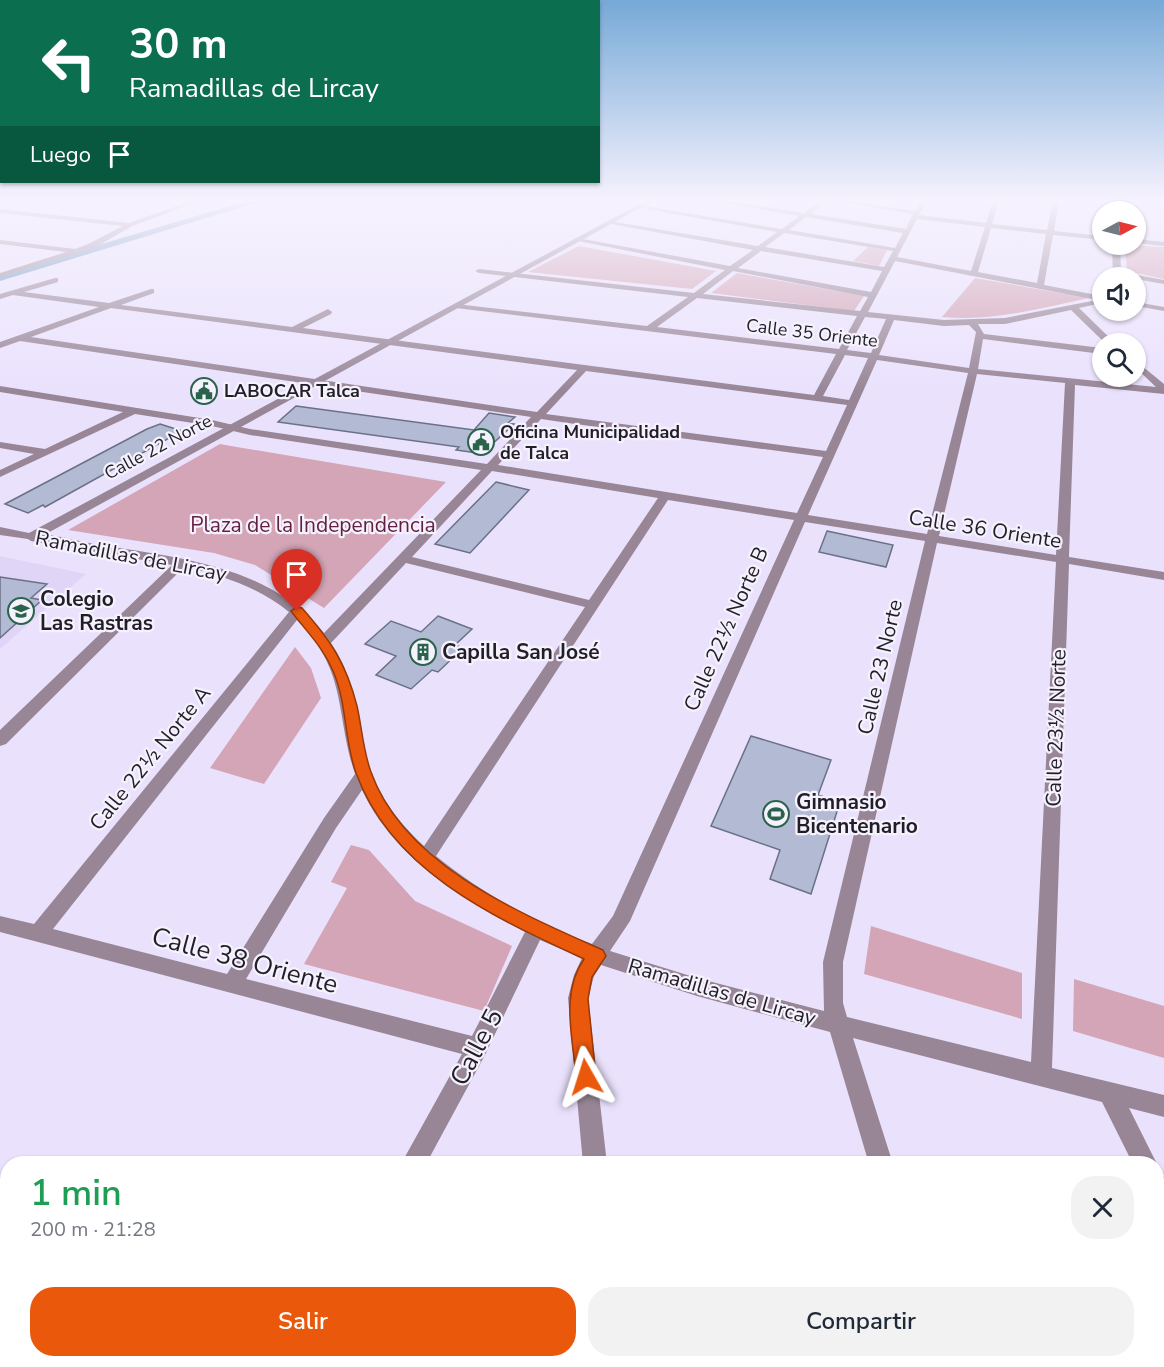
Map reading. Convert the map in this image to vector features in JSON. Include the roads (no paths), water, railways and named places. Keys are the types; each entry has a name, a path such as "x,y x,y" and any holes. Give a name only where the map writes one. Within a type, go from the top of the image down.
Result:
{"street":[{"path":"0,275 33,265"},
{"name":"Calle 22 Norte","path":"31,537 531,265"},
{"path":"708,265 873,295"},
{"path":"649,329 736,265"},
{"path":"856,265 886,270"},
{"path":"817,398 889,265"},
{"path":"940,265 1092,297"},
{"path":"974,273 977,265"},
{"path":"1040,286 1044,265"},
{"path":"479,271 862,315 973,324 1015,320 1092,302"},
{"path":"0,297 55,280"},
{"path":"1146,280 1164,282"},
{"path":"0,345 151,291"},
{"path":"13,293 853,403"},
{"name":"Calle 35 Oriente","path":"456,306 874,356 974,371 1164,390"},
{"path":"1146,306 1164,309"},
{"path":"1073,307 1100,333"},
{"path":"293,330 328,312"},
{"name":"Calle 22½ Norte B","path":"597,956 620,921 891,318"},
{"path":"973,324 980,330 979,336 1092,350"},
{"name":"Calle 23 Norte","path":"879,1156 838,1025 832,981 836,944 931,540 974,371 979,336"},
{"path":"19,338 829,455"},
{"path":"324,642 584,368"},
{"path":"1146,373 1164,390"},
{"name":"Calle 23½ Norte","path":"1041,1076 1070,380"},
{"name":"Calle 36 Oriente","path":"0,389 231,428 1164,576"},
{"path":"0,474 133,411"},
{"path":"0,445 45,452"},
{"path":"425,859 665,496"},
{"name":"Ramadillas de Lircay","path":"0,531 182,562 240,578 272,593 297,611 324,642 340,672 346,688 356,751 364,775 388,818 425,859 477,896 536,929 597,956 656,976 838,1025 1164,1106"},
{"path":"404,559 592,605"},
{"path":"0,740 182,562"},
{"name":"Calle 22½ Norte A","path":"38,934 297,611"},
{"path":"232,984 330,823 364,775"},
{"name":"Calle 38 Oriente","path":"0,924 477,1048"},
{"name":"Calle 5","path":"417,1156 477,1048 536,929"},
{"path":"594,1156 578,999 584,975 597,956"},
{"path":"1109,1093 1141,1156"}],"waterway":[{"path":"0,278 44,265"}],"place":[{"name":"LABOCAR Talca","path":"204,391"},
{"name":"Oficina Municipalidad de Talca","path":"481,442"},
{"name":"Colegio Las Rastras","path":"21,611"},
{"name":"Capilla San José","path":"423,652"},
{"name":"Gimnasio Bicentenario","path":"776,814"}],"park label":[{"name":"Plaza de la Independencia","path":"313,525"}]}
